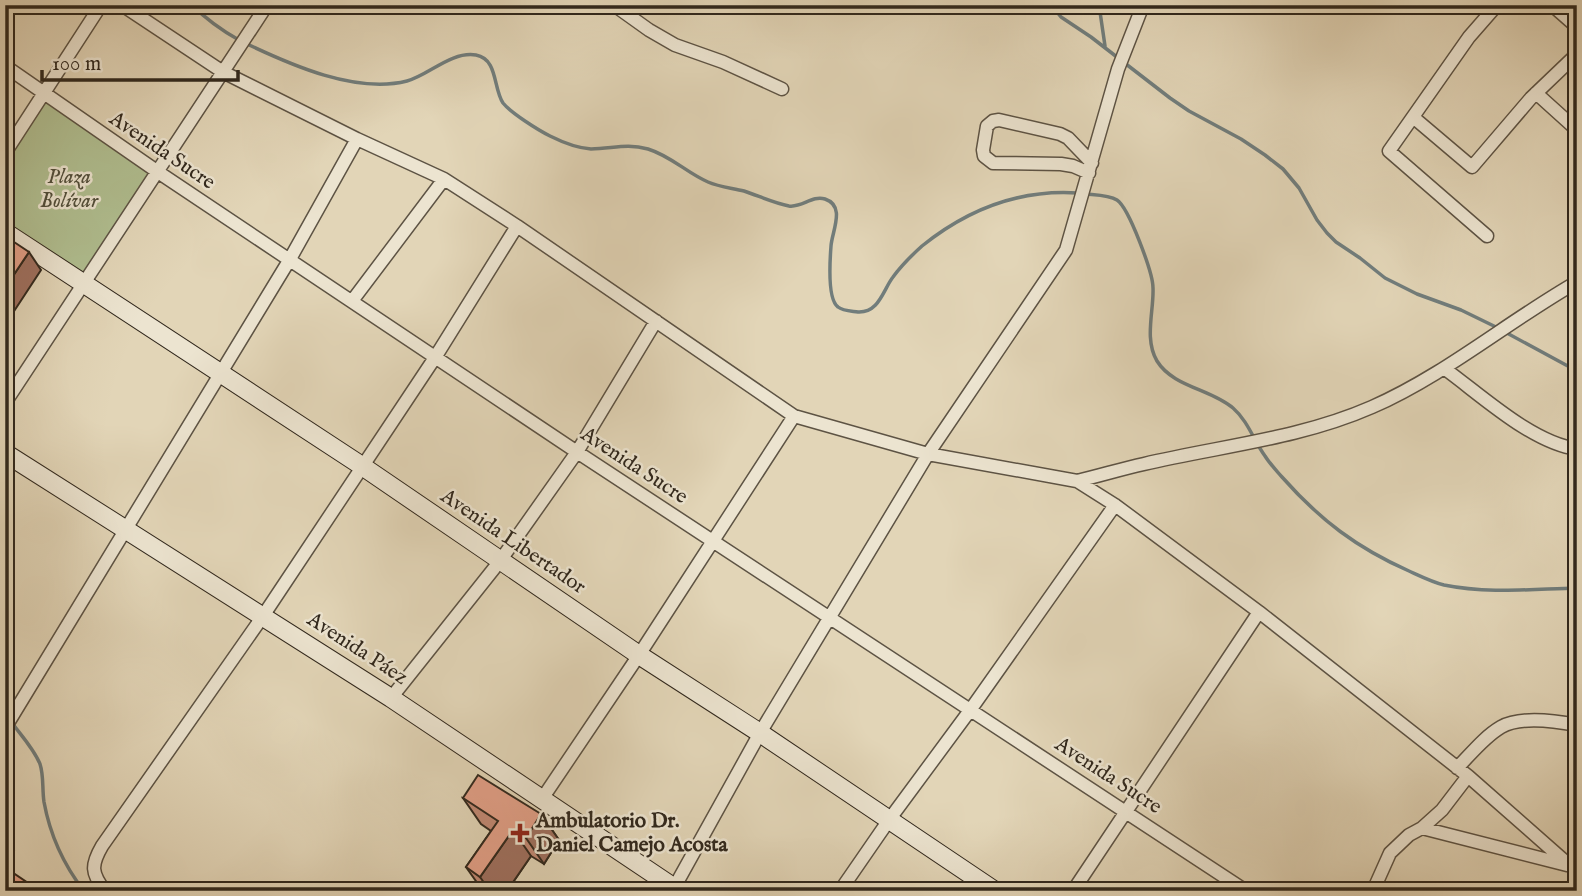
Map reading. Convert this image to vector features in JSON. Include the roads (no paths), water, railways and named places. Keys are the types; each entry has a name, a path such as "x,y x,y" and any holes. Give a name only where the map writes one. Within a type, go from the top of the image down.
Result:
{"main road":[{"name":"Avenida Libertador","path":"5,232 362,466 639,655 995,891"},
{"name":"Avenida Páez","path":"5,453 391,698 676,889"}],"street":[{"path":"5,153 101,5"},
{"path":"122,5 223,72 444,179 794,416 928,454 1077,481 1115,505 1259,612 1468,776 1573,867"},
{"path":"5,403 267,5"},
{"path":"614,5 675,45 723,62 782,89"},
{"path":"676,889 760,733 928,454 1062,256 1071,237 1118,69 1143,5"},
{"path":"1487,236 1389,151 1469,37 1497,5"},
{"path":"1552,5 1577,27"},
{"path":"1413,117 1472,167 1536,93 1577,54"},
{"name":"Avenida Sucre","path":"5,66 158,172 577,452 1246,891"},
{"path":"1536,93 1577,130"},
{"path":"999,120 1060,134 1068,138 1090,168 1060,164 993,163 984,156 983,150 987,126 999,120"},
{"path":"5,728 290,260 357,139"},
{"path":"352,301 444,179"},
{"path":"104,891 93,868 102,846 263,616 436,356 517,226"},
{"path":"1077,481 1144,464 1265,440 1317,427 1360,412 1445,369 1577,282"},
{"path":"391,698 500,561 577,452 656,321"},
{"path":"1445,369 1530,432 1549,442 1577,449"},
{"path":"542,799 794,416"},
{"path":"840,891 1115,505"},
{"path":"1073,891 1259,612"},
{"path":"1457,768 1503,726 1541,720 1577,725"},
{"path":"1373,891 1390,853 1442,810 1468,776"},
{"path":"1422,828 1573,867"}],"waterway":[{"path":"192,5 239,40"},
{"path":"1051,5 1061,17 1170,98 1241,139 1283,169 1299,188 1327,233 1385,278 1498,328"},
{"path":"1099,5 1105,46"},
{"path":"245,43 303,68 367,84 407,81 449,60 476,55 488,62 492,68 503,103 532,126 560,140 591,149 626,146 648,149 708,182 789,206 825,199 835,207 836,213 830,260 832,296 838,307 848,311 871,309 880,300 896,273 918,249 939,233 976,212 995,204 1035,194 1078,193"},
{"path":"1086,194 1117,200 1134,227 1152,280 1150,334 1157,361 1173,377 1233,408 1271,464 1325,520 1373,553 1444,585 1494,590 1577,588"},
{"path":"1505,332 1577,371"},
{"path":"12,723 40,764 44,802 54,838 64,860 84,891"}],"place":[{"name":"Ambulatorio Dr. Daniel Camejo Acosta","path":"520,833"}],"park label":[{"name":"Plaza Bolívar","path":"69,189"}]}
